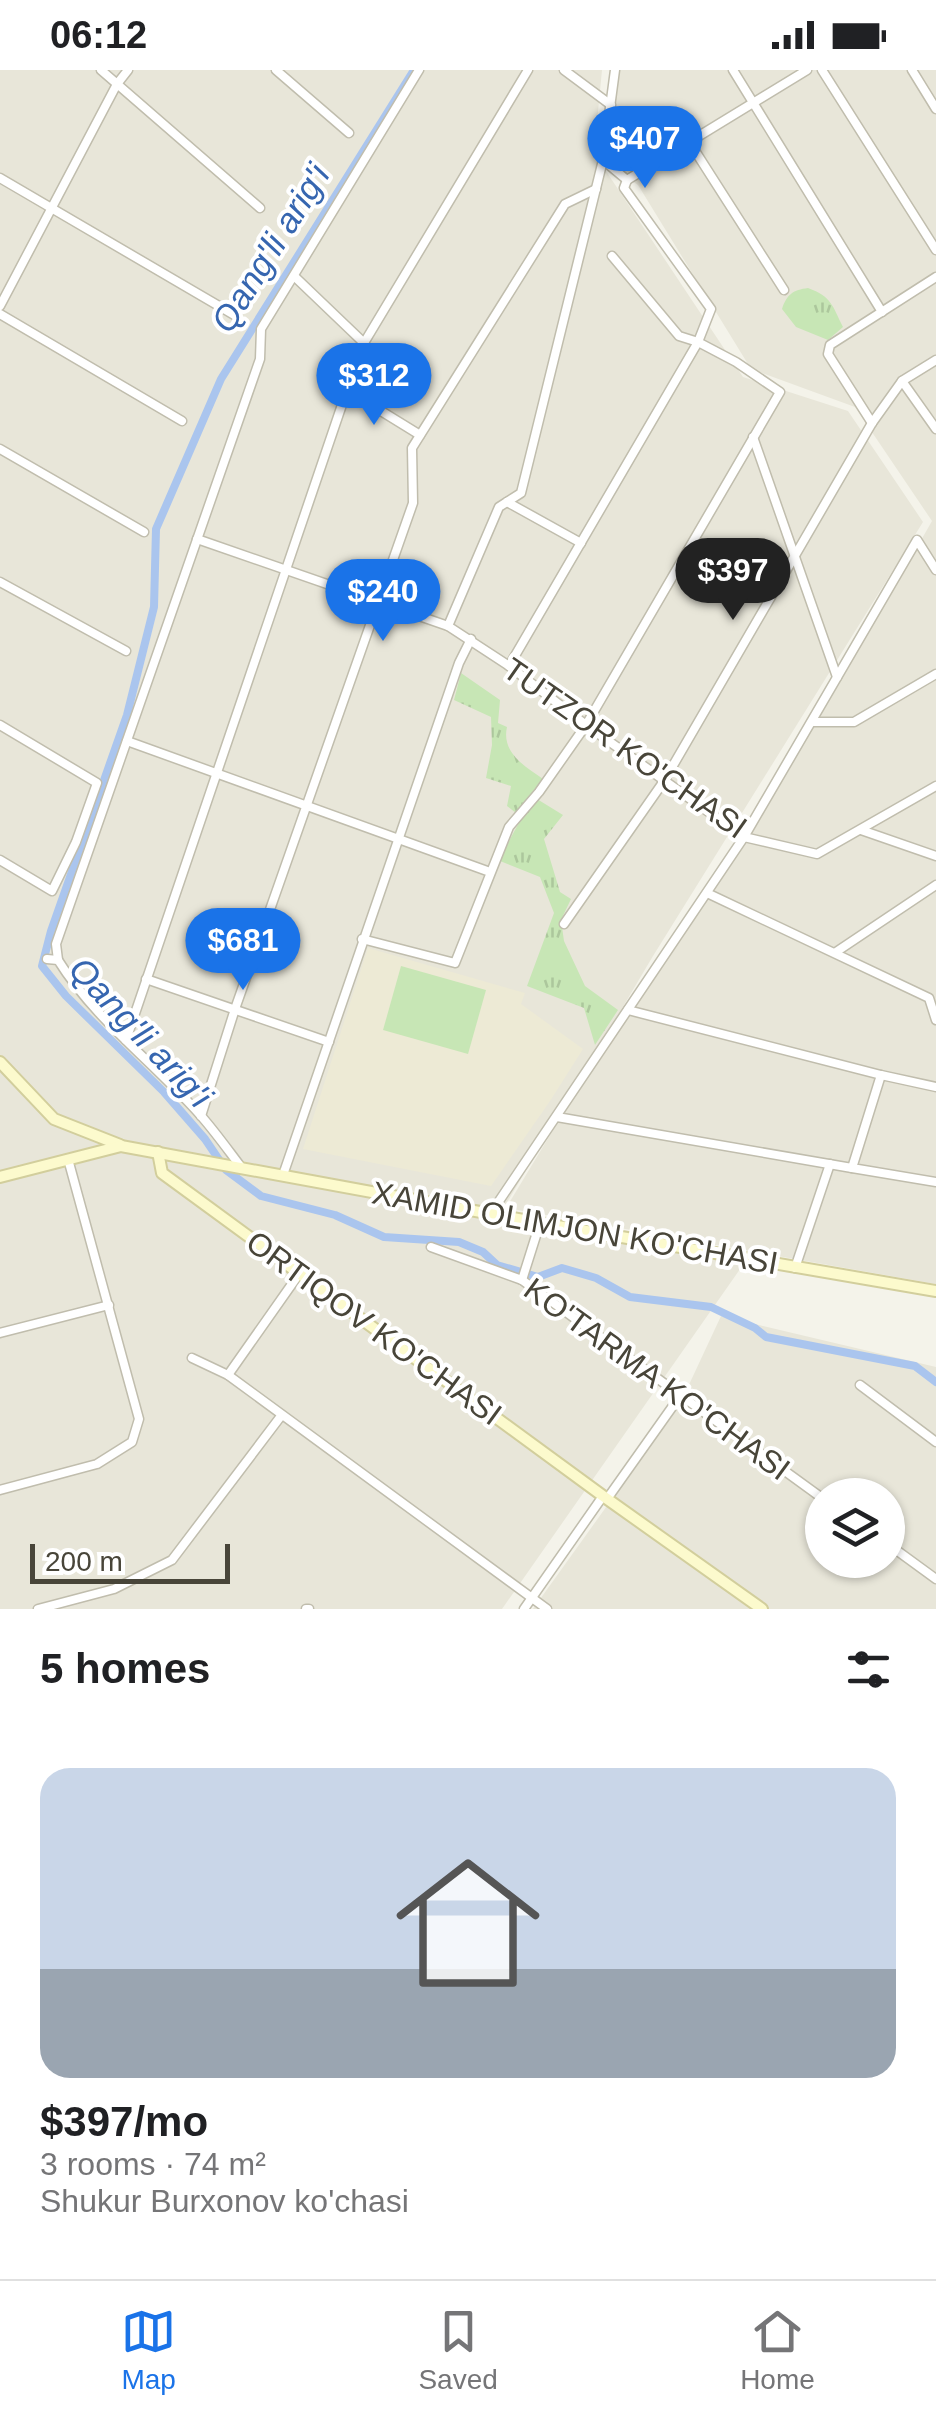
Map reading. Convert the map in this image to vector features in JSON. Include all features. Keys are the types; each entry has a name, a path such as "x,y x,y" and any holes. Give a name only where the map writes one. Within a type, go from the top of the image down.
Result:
{"main road":[{"path":"0,1062 54,1119 121,1146 158,1152"},
{"path":"0,1177 121,1146"},
{"name":"XAMID OLIMJON KO'CHASI","path":"158,1152 936,1291"},
{"name":"ORTIQOV KO'CHASI","path":"158,1152 162,1173 762,1609"}],"street":[{"path":"101,70 260,208"},
{"path":"128,70 50,209 0,310 182,421"},
{"path":"276,70 349,133"},
{"path":"240,1167 201,1116 75,987 58,960 56,944 260,359 261,329 419,70"},
{"path":"364,343 528,70"},
{"path":"564,70 610,105"},
{"path":"448,626 499,508 521,493 603,160 615,70"},
{"path":"733,70 882,312"},
{"path":"509,666 698,342 711,309 624,188 628,180 807,70"},
{"path":"822,70 936,250"},
{"path":"912,70 936,109"},
{"path":"690,143 784,290"},
{"path":"603,160 628,180"},
{"path":"0,178 236,316"},
{"path":"201,1116 234,1010 413,503 412,448 566,204 596,189"},
{"path":"362,939 455,963 509,827 586,725 780,392 736,362 679,336 612,256"},
{"path":"126,1040 347,390 367,358 364,343 294,276"},
{"path":"872,423 828,354 830,344 936,278"},
{"path":"564,924 664,781 872,423 902,381 936,360"},
{"path":"902,381 936,429"},
{"path":"347,390 420,435"},
{"path":"753,437 837,677"},
{"path":"0,449 144,532"},
{"path":"507,502 581,543"},
{"name":"TUTZOR KO'CHASI","path":"197,540 448,626 744,837 816,854 936,786"},
{"path":"491,1213 744,837 918,540 936,570"},
{"path":"0,582 126,651"},
{"path":"283,1175 362,939 459,663 471,639"},
{"path":"812,722 854,722 936,674"},
{"path":"0,725 97,783 76,842 52,891 0,860"},
{"path":"127,742 490,872"},
{"path":"861,830 936,856"},
{"path":"836,952 936,885"},
{"path":"707,892 932,996 936,1020"},
{"path":"47,959 58,960"},
{"path":"146,979 329,1042"},
{"path":"628,1010 936,1087"},
{"path":"852,1168 881,1076"},
{"path":"557,1117 936,1182"},
{"path":"0,1490 97,1464 132,1442 139,1419 68,1159"},
{"path":"795,1268 830,1164"},
{"path":"524,1275 540,1222"},
{"name":"KO'TARMA KO'CHASI","path":"431,1247 524,1275 680,1396 805,1486"},
{"path":"228,1375 299,1274"},
{"path":"0,1332 110,1305"},
{"path":"192,1358 228,1375 546,1609"},
{"path":"860,1385 936,1442"},
{"path":"524,1609 680,1396"},
{"path":"38,1609 114,1589 172,1560 281,1416"},
{"path":"905,1556 936,1579"}],"shaded area":[{"path":"0,70 602,70 594,153 743,377 848,411 923,522 653,956 496,1221 745,1262 502,1609 0,1609"},
{"path":"619,70 936,70 936,1284 506,1208 570,1102 720,881 932,521 855,407 751,369 638,185 622,174 607,154"},
{"path":"368,948 525,993 521,1004 583,1049 491,1186 303,1149"},
{"path":"721,1316 936,1367 936,1609 533,1609 680,1404"}],"green space":[{"path":"808,288 827,298 843,327 828,340 796,327 782,309 791,294"},
{"path":"461,673 500,700 498,723 507,727 511,752 543,779 516,813 507,806 511,786 486,778 492,745 491,717 454,700"},
{"path":"537,799 563,815 544,839 560,892 571,899 561,920 564,941 585,986 618,1010 595,1045 584,1008 527,986 554,913 540,877 500,861 516,828"},
{"path":"401,966 486,990 468,1054 383,1030"}],"waterway":[{"name":"Qang'li arig'i","path":"414,70 221,379 156,529 154,607 127,715 42,966 66,996 164,1092 226,1170 261,1196 335,1215 384,1237 459,1242 483,1252 497,1265 538,1277 562,1268 596,1278 630,1297 711,1307 766,1337 915,1366 936,1382"}]}
